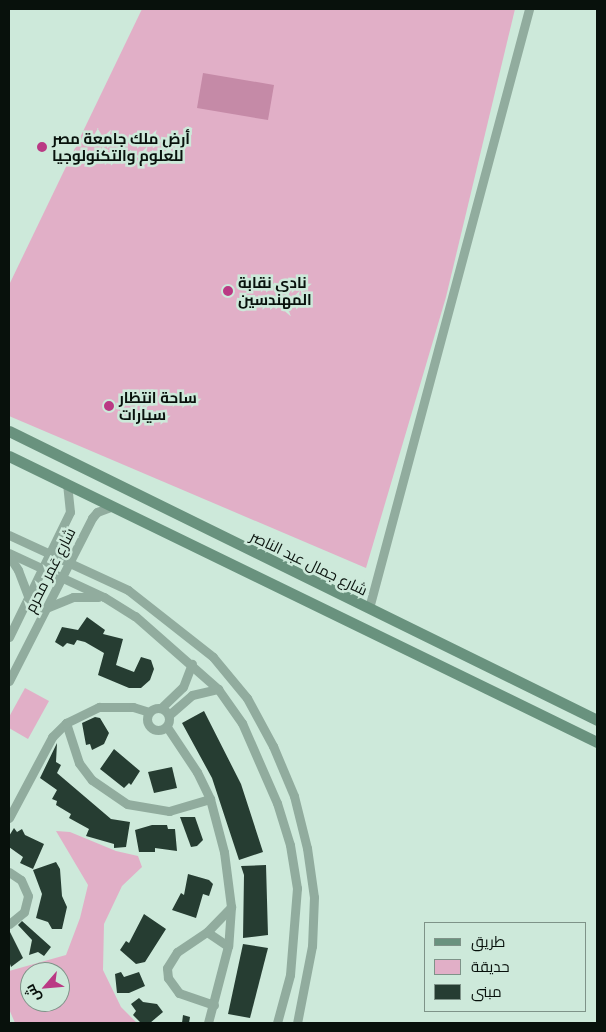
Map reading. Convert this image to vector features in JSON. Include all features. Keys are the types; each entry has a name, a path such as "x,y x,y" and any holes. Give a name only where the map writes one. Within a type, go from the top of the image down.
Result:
{"main road":[{"name":"شارع جمال عبد الناصر","path":"9,431 597,720"},
{"path":"9,456 597,742"},
{"path":"258,577 264,570 264,558"}],"street":[{"path":"369,608 529,9"},
{"name":"شارع عَمر محرم","path":"9,637 70,512 67,485"},
{"name":"شارع عَمر محرم","path":"9,681 92,518 97,512 111,507"},
{"path":"9,534 128,590 213,657 247,698 273,746 294,796 307,848 314,897 312,946 297,1023"},
{"path":"9,553 104,597 135,616 192,664 218,689 242,723 262,762 290,845 297,888 296,932 290,975 277,1023"},
{"path":"9,556 18,570 29,599"},
{"path":"46,608 73,597 104,597"},
{"path":"9,818 52,737 66,722 99,707 133,706 149,712 161,708 182,688 192,664"},
{"path":"208,1023 214,1006 228,946 230,907 224,852 210,799 198,772 167,726 169,715 192,694 218,689"},
{"path":"161,708 169,715"},
{"path":"149,712 147,720 151,728 159,731 167,726"},
{"path":"66,722 79,763 92,780 121,801 148,810 169,810 210,799"},
{"path":"9,872 21,880 28,896 24,912 9,924"},
{"path":"214,1006 179,993 168,978 170,959 207,932 230,907"},
{"path":"207,932 228,946"}],"green space":[{"name":"نادى نقابة المهندسين","path":"142,9 515,9 446,297 366,568 9,416 9,285"},
{"path":"25,688 49,701 28,739 9,728 9,717"},
{"path":"56,831 70,832 116,851 138,856 142,867 122,886 104,924 103,970 121,1007 137,1023 15,1023 9,1009 9,971 20,968 20,1012 70,1012 70,962 41,962 66,955 80,918 88,885"}],"shaded area":[{"path":"203,73 274,85 268,120 197,108"}],"building":[{"path":"87,617 105,630 103,634 123,639 116,665 134,672 141,657 151,660 154,669 150,680 141,688 129,688 98,675 104,653 85,642 77,640 74,645 67,643 63,647 55,642 62,627 78,630"},
{"path":"204,711 241,784 263,852 239,860 212,778 182,723"},
{"path":"95,717 100,718 109,733 104,744 92,750 90,744 86,745 82,723"},
{"path":"57,743 56,762 61,765 57,773 111,819 130,822 126,847 114,848 114,844 86,836 89,829 69,818 71,814 56,805 57,801 52,799 57,790 40,778"},
{"path":"114,749 140,771 131,785 129,783 124,788 100,769"},
{"path":"172,767 177,788 154,793 148,772"},
{"path":"180,817 195,817 203,840 197,846 191,847"},
{"path":"152,825 167,825 168,829 175,829 177,851 155,848 155,852 139,852 135,830"},
{"path":"14,828 17,832 22,829 25,835 44,844 33,869 20,863 23,857 9,847 9,836"},
{"path":"56,862 60,869 62,896 67,907 62,929 52,929 48,922 36,918 42,894 33,870"},
{"path":"266,865 268,935 243,938 244,875 241,866"},
{"path":"188,874 209,880 213,884 209,896 203,894 196,918 172,910 181,893 184,895"},
{"path":"144,914 166,929 145,962 136,964 120,950 126,941 129,943"},
{"path":"22,921 51,947 44,956 38,952 29,955 32,940 18,925"},
{"path":"9,930 23,958 11,967 9,961"},
{"path":"243,944 268,948 250,1018 228,1014"},
{"path":"121,972 124,977 139,972 145,986 129,993 117,993 115,974"},
{"path":"139,998 143,1002 157,1004 163,1012 150,1023 141,1023 133,1015 136,1011 131,1004"},
{"path":"183,1015 190,1017 189,1023 182,1023"}],"place":[{"name":"أرض ملك جامعة مصر للعلوم والتكنولوجيا","path":"42,147"},
{"name":"نادى نقابة المهندسين","path":"228,291"},
{"name":"ساحة انتظار سيارات","path":"109,406"}]}
